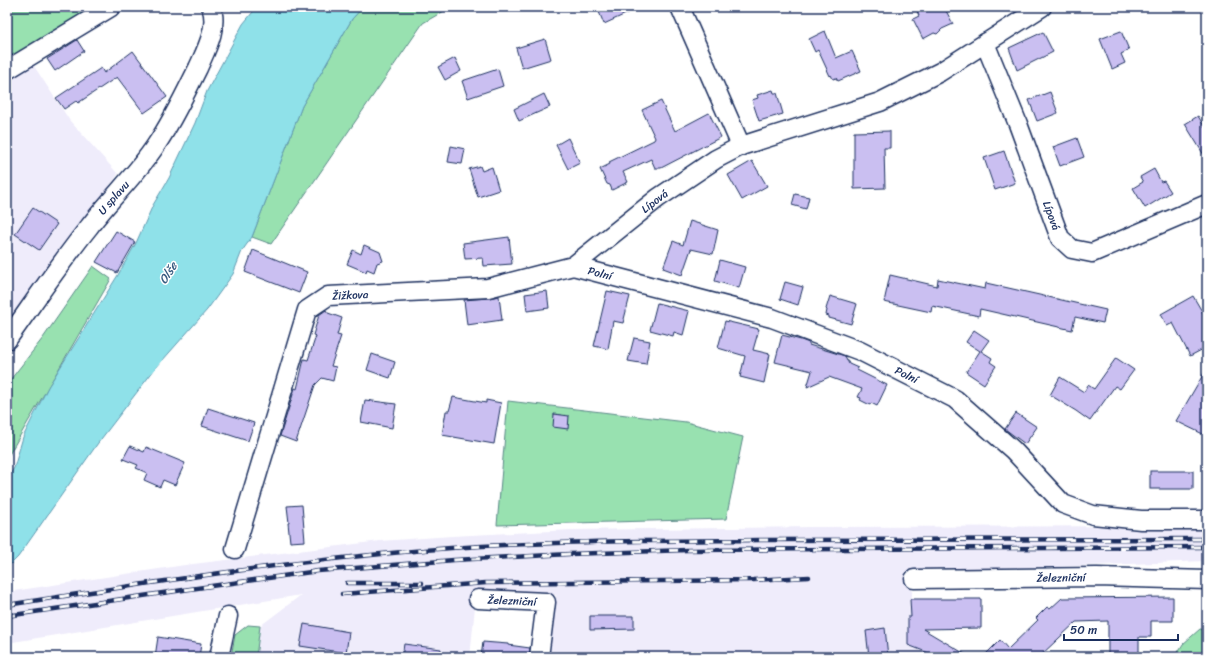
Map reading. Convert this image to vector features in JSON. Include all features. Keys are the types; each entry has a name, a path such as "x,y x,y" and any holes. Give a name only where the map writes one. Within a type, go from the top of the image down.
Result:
{"street":[{"path":"7,70 111,7"},
{"name":"U splavu","path":"7,340 89,227 156,146 177,112 208,46 213,28 213,11 211,7"},
{"path":"680,7 741,146"},
{"name":"Lípová","path":"573,266 658,198 716,159 741,146 880,102 940,72 1042,7"},
{"name":"Lípová","path":"985,43 1018,124 1060,238 1072,249 1092,253 1207,204"},
{"name":"Polní","path":"573,266 772,318 860,351 955,399 1013,450 1063,504 1093,514 1142,520 1207,520"},
{"name":"Žižkova","path":"235,550 307,310 328,296 488,288 573,266"},
{"name":"Železniční","path":"914,579 1097,577 1207,580"},
{"name":"Železniční","path":"478,600 546,602 539,657"},
{"path":"219,657 228,616"}],"shaded area":[{"path":"32,63 70,121 118,174 7,330 7,79"},
{"path":"1207,526 1207,561 1027,568 913,569 911,619 908,619 908,629 911,632 954,647 948,657 549,657 556,595 476,597 470,657 256,657 260,626 301,595 7,643 7,592 185,565 380,541 571,530 813,527"}],"green space":[{"path":"7,7 102,7 7,63"},
{"path":"363,7 451,7 423,23 271,244 252,237 302,106 352,19"},
{"path":"93,266 111,279 7,458 7,384 43,338"},
{"path":"508,401 686,422 743,437 726,519 497,525"},
{"path":"248,625 260,626 256,657 231,657 235,635"},
{"path":"1200,629 1207,630 1207,657 1175,657 1183,644"}],"water":[{"name":"Olše","path":"257,7 363,7 352,19 302,106 252,237 242,251 233,274 207,310 154,370 98,443 18,557 7,568 7,479 14,468 23,437 48,387 118,275 136,243 153,205 169,178 195,123 207,91 243,24"}],"building":[{"path":"597,7 641,7 604,24"},
{"path":"925,7 944,7 953,24 942,29 937,34 934,33 923,39 913,19 919,16 917,11"},
{"path":"825,31 836,58 852,51 861,71 838,81 836,78 833,79 831,75 830,76 818,50 815,52 809,39"},
{"path":"1121,31 1129,50 1121,54 1125,63 1112,69 1100,39"},
{"path":"1043,32 1053,52 1017,70 1009,48"},
{"path":"545,39 551,59 522,68 516,48"},
{"path":"77,40 84,51 55,71 47,59"},
{"path":"133,51 167,97 144,113 117,77 78,103 76,101 64,109 56,98 101,68 104,73"},
{"path":"455,58 461,71 445,80 438,67"},
{"path":"498,69 503,86 468,98 462,81"},
{"path":"773,90 774,93 777,93 783,114 759,121 752,100 758,98 757,95"},
{"path":"1050,92 1058,113 1037,121 1029,100"},
{"path":"544,94 550,107 519,121 514,109"},
{"path":"661,101 675,131 709,113 721,137 661,168 655,168 651,159 623,172 628,182 612,190 610,185 607,184 600,169 610,164 609,162 654,140 655,138 642,110"},
{"path":"1198,116 1207,131 1207,160 1185,124"},
{"path":"890,131 890,148 884,148 885,188 854,189 854,132"},
{"path":"568,138 580,163 568,169 556,145"},
{"path":"1077,138 1084,157 1060,166 1053,147"},
{"path":"451,146 465,149 462,164 448,162"},
{"path":"1004,151 1015,183 995,190 984,158"},
{"path":"752,161 767,186 742,200 728,175"},
{"path":"480,166 482,171 492,167 499,190 478,197 469,169"},
{"path":"1154,169 1161,182 1164,181 1171,192 1145,208 1133,188 1143,182 1140,177"},
{"path":"795,194 809,197 806,209 792,205"},
{"path":"33,208 57,224 39,250 15,234"},
{"path":"690,221 718,230 713,254 691,249 682,275 663,268 673,241 683,245"},
{"path":"116,231 135,242 117,273 96,262"},
{"path":"509,237 512,264 484,266 483,258 465,259 463,243"},
{"path":"364,245 380,252 383,261 377,263 374,272 367,269 366,272 347,264 353,250 361,254"},
{"path":"253,250 307,272 299,293 245,272"},
{"path":"720,260 745,267 739,288 715,281"},
{"path":"890,275 937,286 938,279 985,289 986,283 1106,310 1103,323 1075,317 1072,330 980,309 979,316 932,306 931,312 884,302"},
{"path":"785,282 803,287 798,305 780,299"},
{"path":"547,291 549,308 527,311 525,294"},
{"path":"607,291 630,296 623,323 613,321 608,349 594,346"},
{"path":"499,296 502,320 467,325 464,300"},
{"path":"830,296 857,304 851,324 829,318 829,316 826,315 826,309"},
{"path":"1193,296 1207,320 1207,347 1190,356 1173,323 1167,326 1161,314"},
{"path":"657,303 689,311 683,335 674,332 673,336 650,330"},
{"path":"326,310 328,313 342,318 337,335 341,336 331,366 336,367 333,381 322,378 315,385 296,442 280,436 295,388 297,389 304,359 308,360 316,336 313,335 319,315"},
{"path":"725,321 759,329 753,350 770,354 764,383 740,377 745,356 718,348"},
{"path":"974,330 989,340 981,351 992,358 990,362 996,366 984,384 966,372 980,351 966,342"},
{"path":"782,335 801,340 809,343 809,345 845,356 849,364 858,368 857,370 887,385 877,406 871,403 870,405 860,400 861,398 858,397 862,389 829,377 807,387 812,371 775,362"},
{"path":"634,338 650,341 646,364 628,361"},
{"path":"372,354 395,362 390,378 367,370"},
{"path":"1116,358 1134,370 1120,389 1115,386 1090,421 1050,395 1060,377 1084,392 1088,385 1094,389"},
{"path":"1207,368 1207,436 1176,421"},
{"path":"453,397 486,403 486,400 501,403 494,444 442,435 446,411 449,411"},
{"path":"365,400 396,404 392,428 361,422"},
{"path":"208,408 254,423 248,441 202,426"},
{"path":"1016,413 1037,427 1025,444 1005,429"},
{"path":"554,414 569,416 568,429 553,427"},
{"path":"130,446 144,452 146,447 185,463 175,485 163,480 160,487 144,480 147,473 136,468 138,465 123,459"},
{"path":"1150,471 1193,471 1193,489 1150,489"},
{"path":"302,505 305,541 290,542 287,506"},
{"path":"1173,597 1173,621 1151,621 1151,637 1139,637 1139,657 1108,657 1108,621 1076,622 1039,657 983,657 1000,640 1008,649 1038,620 1036,618 1047,607 1050,609 1062,598"},
{"path":"910,599 981,599 981,628 923,629 970,657 939,657 908,645 908,617 911,617"},
{"path":"590,616 634,616 634,629 590,630"},
{"path":"304,624 349,632 346,653 300,646"},
{"path":"885,628 888,657 869,657 866,631"},
{"path":"158,637 201,644 199,657 155,657"},
{"path":"483,642 530,648 529,657 481,657"},
{"path":"404,644 441,649 441,657 402,657"}],"railway":[{"path":"7,605 284,565 339,558 451,548 566,543 682,541 1207,539"},
{"path":"7,616 318,571 454,560 687,550 1207,547"},
{"path":"342,594 486,583 753,580 809,577"},
{"path":"347,583 422,583"}]}
